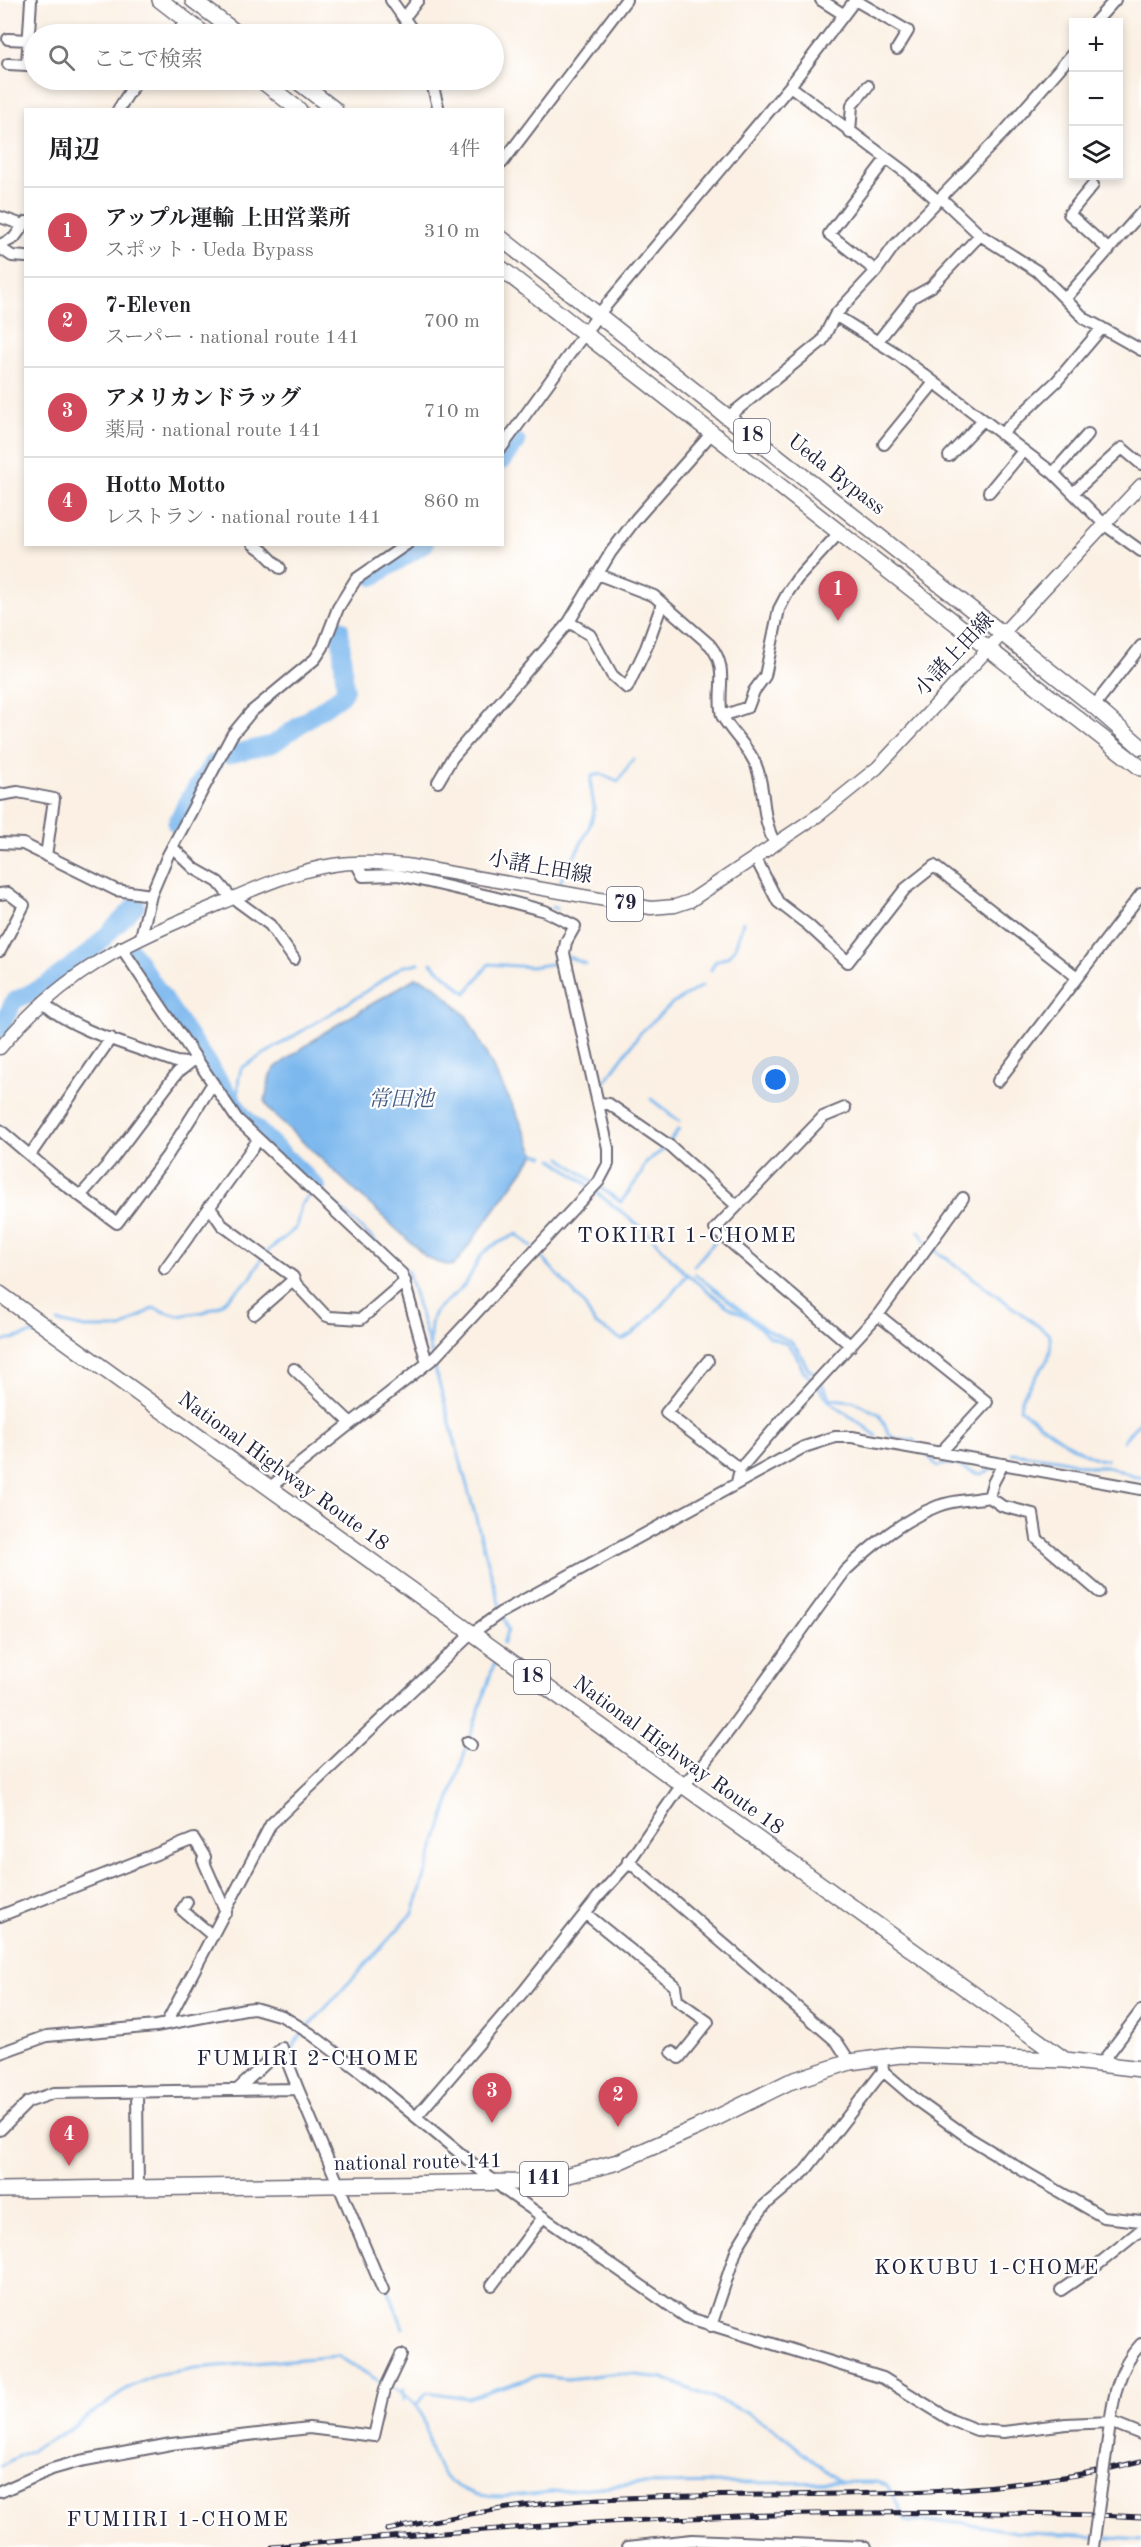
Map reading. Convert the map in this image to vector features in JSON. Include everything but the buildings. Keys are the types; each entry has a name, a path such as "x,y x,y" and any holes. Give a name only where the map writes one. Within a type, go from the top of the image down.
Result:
{"highway":[{"path":"160,0 191,24"},
{"path":"200,2 226,24"},
{"path":"274,90 296,108"},
{"path":"309,90 332,108"},
{"name":"Ueda Bypass","path":"504,241 1094,706 1141,747"},
{"name":"18","path":"504,271 1141,768"},
{"name":"National Highway Route 18","path":"0,1294 1065,2060 1141,2068"},
{"name":"national route 141","path":"0,2190 494,2182 554,2178 618,2162 698,2127 789,2082 850,2061 883,2064 900,2055 1065,2060"}],"main road":[{"name":"小諸上田線","path":"2,1042 43,1002 86,969 121,947 234,898 297,874 333,865 356,863 406,865 639,906 660,908 690,901 819,814 859,784 1141,485"}],"street":[{"path":"30,24 31,0"},
{"path":"391,0 409,24"},
{"path":"405,18 418,0"},
{"path":"504,160 626,0"},
{"path":"821,0 843,14"},
{"path":"508,434 598,315 790,86 855,0 908,31 897,49"},
{"path":"1099,18 1115,0"},
{"path":"184,24 187,21"},
{"path":"8,39 24,40"},
{"path":"728,417 822,341 835,315 876,271 894,246 1069,58"},
{"path":"8,64 24,64"},
{"path":"790,86 939,200 980,235 1037,271 1085,318 1141,350"},
{"path":"850,133 852,105 868,86"},
{"path":"119,108 131,90"},
{"path":"434,90 438,108"},
{"path":"876,271 829,234 886,159"},
{"path":"1093,185 1069,214 1109,250"},
{"path":"1065,299 1141,213"},
{"path":"0,217 24,224 14,238 0,247 12,256 24,257"},
{"path":"878,341 913,297 932,287 980,235"},
{"path":"835,315 878,341 1053,474 1105,525 1141,551"},
{"path":"1001,434 1057,381 1102,328"},
{"path":"884,444 933,384"},
{"path":"949,456 982,421"},
{"path":"438,782 449,762 569,622 597,574 636,519 711,434"},
{"path":"1053,474 1088,434"},
{"path":"1073,494 1122,448 1141,465"},
{"path":"989,492 1023,451"},
{"path":"722,716 748,707 754,691 765,676 779,609 797,579 839,533"},
{"path":"256,546 280,568"},
{"path":"141,938 152,895 172,847 232,735 241,722 315,659 323,647 338,608 356,579 404,546"},
{"path":"597,574 654,596 717,654 722,666 722,716 754,761 761,785 765,824 774,844"},
{"path":"569,622 590,636 612,675 627,688 646,648 662,604"},
{"path":"1094,706 1141,646"},
{"path":"0,795 18,792 54,799 46,856"},
{"path":"0,843 23,844 116,890 152,895"},
{"path":"172,847 197,870 219,882 234,898 271,926 294,959"},
{"path":"755,858 777,902 808,925 848,962 905,889 934,866 1077,977"},
{"path":"269,1488 431,1360 598,1181 607,1166 608,1155 599,1103 564,953 566,942 575,926 545,911 493,897 398,875 363,876 356,863"},
{"path":"0,894 8,893 24,904 0,951"},
{"path":"998,1081 1141,894"},
{"path":"121,947 192,1061 213,1083 237,1119 399,1271 405,1281 431,1360"},
{"path":"43,1002 57,1015 111,1038 180,1063 192,1061"},
{"path":"30,1155 111,1038"},
{"path":"81,1195 110,1162 177,1073 192,1061"},
{"path":"0,1130 112,1220 119,1222 167,1156 213,1083"},
{"path":"599,1103 607,1103 670,1146 736,1205"},
{"path":"845,1108 824,1117 715,1229 851,1346"},
{"path":"165,1269 258,1140"},
{"path":"737,1482 740,1469 878,1315 963,1198"},
{"path":"209,1206 222,1226 294,1279 325,1315 360,1319 405,1281"},
{"path":"254,1314 294,1279"},
{"path":"878,1315 987,1402 940,1452"},
{"path":"708,1361 666,1413 740,1469"},
{"path":"294,1369 351,1423"},
{"path":"166,2024 275,1818 471,1634 503,1611 737,1482 804,1447 835,1437 852,1437 1141,1489"},
{"path":"989,1497 1003,1464"},
{"path":"416,2117 524,1992 628,1861 683,1785 702,1766 731,1728 845,1570 861,1555 902,1525 939,1505 989,1497 1002,1506 1033,1514 1037,1539 1099,1592"},
{"path":"0,1916 194,1839 205,1857 203,1860 226,1912"},
{"path":"628,1861 837,2042 850,2061"},
{"path":"187,1902 182,1910 213,1936"},
{"path":"586,1914 675,1986 677,2000 708,2022 679,2058 672,2052"},
{"path":"0,2053 48,2036 166,2024 254,2008 282,2016 311,2034 494,2182 686,2317 884,2378 951,2420 978,2430 1004,2432 1066,2424 1111,2422 1141,2434"},
{"path":"1100,2065 1141,2011"},
{"path":"237,2090 282,2048 383,2290"},
{"path":"711,2326 738,2248 756,2217 765,2205 805,2171 883,2064 969,2138 1103,2217 1141,2222"},
{"path":"0,2130 21,2108 45,2095 63,2092 298,2088"},
{"path":"137,2091 138,2188"},
{"path":"492,2285 543,2217"},
{"path":"1060,2290 1096,2266 1141,2230"},
{"path":"1093,2547 1115,2391 1124,2367 1141,2344"},
{"path":"0,2492 52,2469 80,2461 171,2444 309,2428 374,2436 387,2385 401,2355"},
{"path":"628,2547 692,2540 866,2547"}],"water":[{"name":"常田池","path":"415,978 436,986 467,1017 535,1154 456,1263 451,1266 426,1257 271,1112 265,1102 270,1075 276,1067 325,1032"}],"waterway":[{"path":"504,458 517,442"},
{"path":"373,577 422,546"},
{"path":"228,755 273,744 343,694 345,688 340,629"},
{"path":"563,887 560,882 593,817 592,776 600,774 618,782 633,759"},
{"path":"176,824 188,800 213,763"},
{"path":"0,1029 14,1001 46,985 90,952 136,905"},
{"path":"552,907 557,909"},
{"path":"711,970 715,962 729,956 735,948 743,922"},
{"path":"431,963 466,993 489,964 531,967 558,963 562,941"},
{"path":"130,949 243,1116 317,1187"},
{"path":"569,957 586,964"},
{"path":"243,1067 356,998 401,967 419,963"},
{"path":"601,1097 603,1084 641,1032 672,1004 702,986"},
{"path":"241,1069 238,1092 252,1126"},
{"path":"651,1099 679,1121"},
{"path":"670,1141 679,1129"},
{"path":"598,1186 621,1202 640,1176 646,1162 663,1150"},
{"path":"535,1154 544,1156"},
{"path":"561,1158 593,1182"},
{"path":"552,1159 589,1186"},
{"path":"317,1187 408,1272 432,1355"},
{"path":"593,1190 645,1230 684,1272 727,1306 750,1319 768,1336 787,1344 812,1380"},
{"path":"58,1322 85,1328 122,1328 153,1308 178,1316 204,1312 219,1306 250,1279 264,1254 296,1228 301,1205 309,1196"},
{"path":"919,1231 926,1242"},
{"path":"430,1344 430,1330 435,1312 465,1284 484,1252 517,1234 532,1247"},
{"path":"694,1266 716,1240"},
{"path":"935,1250 1049,1334 1051,1345 1049,1355 1027,1389 1020,1409 1076,1448 1098,1459 1107,1460"},
{"path":"537,1252 583,1303 595,1324 622,1340 637,1330 685,1277"},
{"path":"695,1274 765,1329 790,1341 798,1350 808,1369 816,1374"},
{"path":"0,1342 31,1334 39,1335"},
{"path":"433,1361 501,1610"},
{"path":"821,1383 831,1399 853,1401 879,1414 889,1434 894,1438 913,1440 918,1445"},
{"path":"818,1386 830,1401 876,1436"},
{"path":"1123,1441 1141,1420"},
{"path":"1012,1453 1057,1459 1089,1467 1110,1467 1135,1477 1141,1477"},
{"path":"928,1455 937,1466 958,1465 978,1474 988,1472 993,1467"},
{"path":"503,1616 508,1631 503,1643"},
{"path":"469,1740 495,1661"},
{"path":"307,2028 413,1913 467,1746"},
{"path":"292,2062 294,2043 303,2033"},
{"path":"325,2140 336,2165"},
{"path":"387,2285 403,2328"},
{"path":"0,2466 64,2433 130,2387 156,2375 195,2368 338,2356 384,2384"},
{"path":"416,2405 427,2392 468,2398 537,2376 568,2379 617,2373 663,2378 739,2409 772,2427 838,2481"},
{"path":"390,2386 410,2399 419,2409 435,2461 441,2471 457,2486 477,2494 501,2497 630,2484 877,2482 887,2485 906,2520 910,2522 959,2522 1015,2532 1141,2540"},
{"path":"403,2400 404,2389"}],"railway":[{"path":"387,2530 485,2512 559,2502 654,2497 934,2491 1072,2476 1141,2461"},
{"path":"272,2547 489,2530 706,2517 924,2513 1032,2513 1141,2517"}],"place":[{"name":"アップル運輸 上田営業所","path":"838,621"},
{"name":"アメリカンドラッグ","path":"492,2123"},
{"name":"7-Eleven","path":"618,2127"},
{"name":"Hotto Motto","path":"69,2166"}],"district":[{"name":"TOKIIRI 1-CHOME","path":"687,1236"},
{"name":"FUMIIRI 2-CHOME","path":"308,2059"},
{"name":"KOKUBU 1-CHOME","path":"987,2268"},
{"name":"FUMIIRI 1-CHOME","path":"178,2520"}]}
